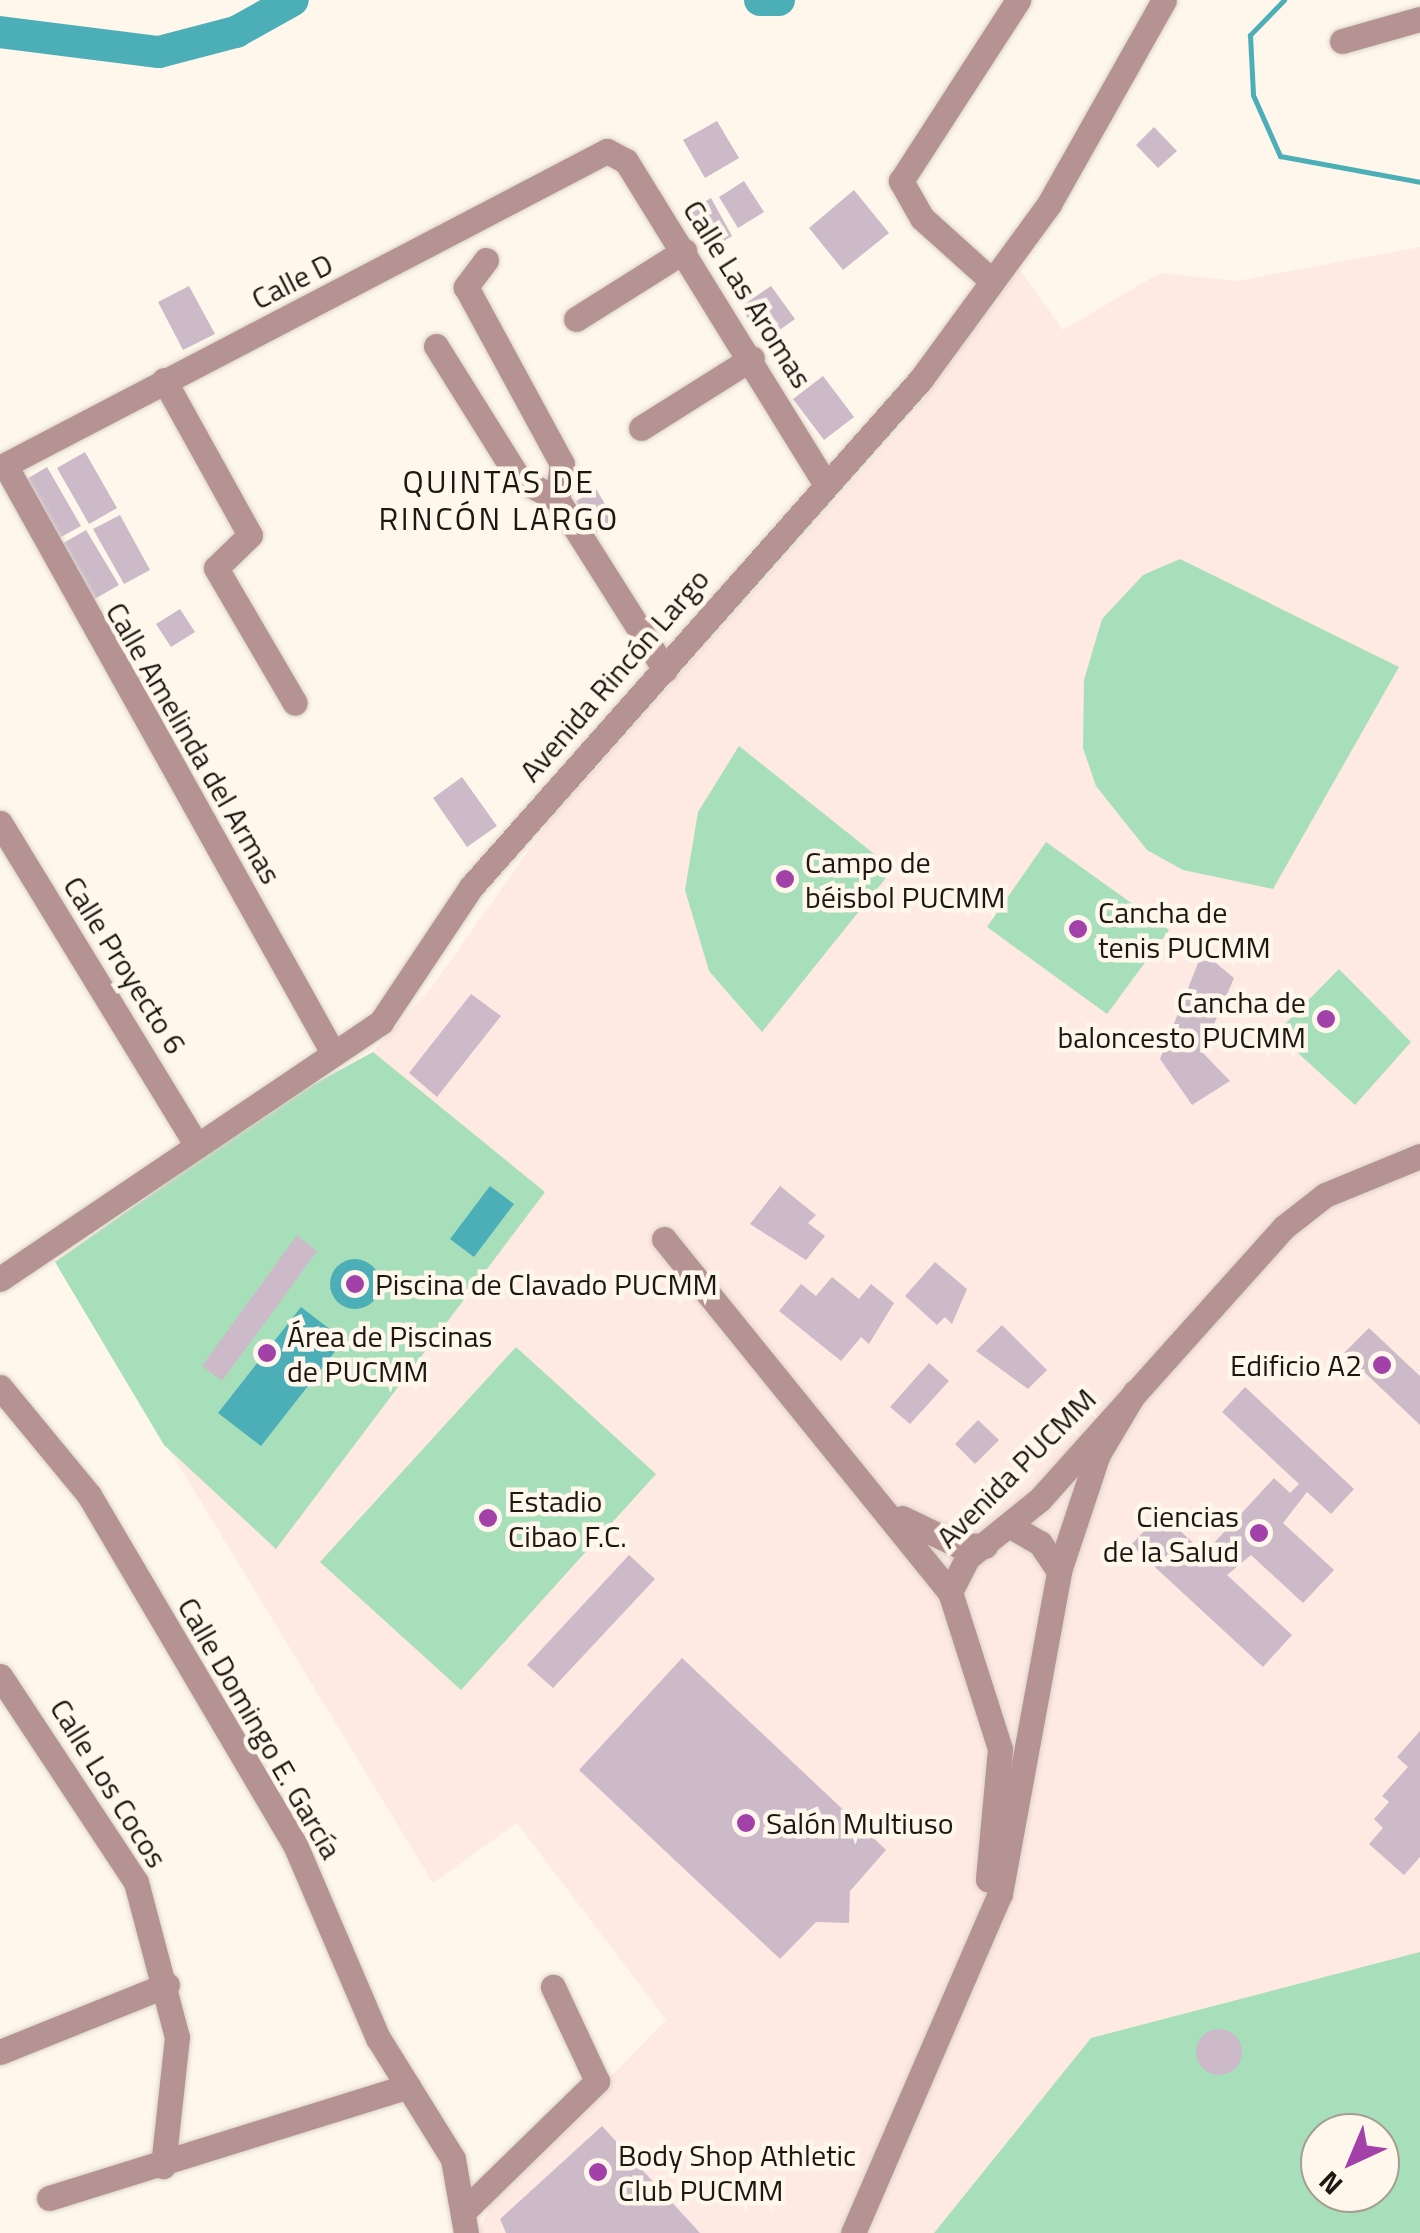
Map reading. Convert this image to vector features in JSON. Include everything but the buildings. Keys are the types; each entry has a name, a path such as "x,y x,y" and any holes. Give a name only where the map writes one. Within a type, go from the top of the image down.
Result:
{"street":[{"path":"992,281 922,218 901,180 1018,0"},
{"name":"Avenida Rincón Largo","path":"0,1279 196,1142 381,1022 472,887 665,670 824,482 920,379 1049,204 1164,0"},
{"path":"1342,42 1420,19"},
{"name":"Calle Las Aromas","path":"607,151 626,161 752,358 824,482"},
{"name":"Calle D","path":"4,465 607,151"},
{"path":"576,319 684,251"},
{"path":"486,260 466,286 562,464 557,499"},
{"path":"436,346 519,479 557,499 665,670"},
{"path":"640,428 752,358"},
{"path":"164,380 250,536 216,568 295,703"},
{"name":"Calle Amelinda del Armas","path":"4,465 333,1053"},
{"name":"Calle Proyecto 6","path":"0,823 196,1142"},
{"name":"Avenida PUCMM","path":"976,1943 998,1830 1000,1749 950,1592 957,1572 1012,1527 1284,1227 1339,1188 1420,1156"},
{"path":"664,1239 886,1507 950,1592"},
{"name":"Calle Domingo E. García","path":"0,1387 89,1495 296,1848 408,2086 453,2159 466,2221"},
{"name":"Avenida PUCMM","path":"853,2233 1012,1852 1060,1571 1098,1454 1135,1392"},
{"path":"886,1507 924,1533 985,1546"},
{"path":"1012,1527 1040,1542 1060,1571"},
{"name":"Calle Los Cocos","path":"0,1676 136,1882 167,1985 178,2074 163,2166"},
{"path":"0,2052 167,1985"},
{"path":"466,2221 597,2081 553,1987"},
{"path":"50,2198 163,2166 408,2086"}],"shaded area":[{"path":"1420,247 1420,2233 477,2233 495,2195 666,2020 517,1823 433,1883 55,1262 285,1100 373,1052 434,984 553,816 910,417 1019,269 1063,330 1160,273 1237,281"}],"green space":[{"path":"1180,559 1399,667 1273,889 1183,870 1147,850 1096,786 1083,748 1084,680 1102,619 1143,575"},
{"name":"Campo de béisbol PUCMM","path":"739,746 893,869 762,1032 709,971 685,890 698,812"},
{"name":"Cancha de tenis PUCMM","path":"1046,842 1169,930 1107,1014 987,927"},
{"path":"1339,969 1411,1042 1355,1105 1276,1033"},
{"name":"Área de Piscinas de PUCMM","path":"373,1052 545,1192 276,1549 164,1445 55,1262 285,1100"},
{"name":"Estadio Cibao F.C.","path":"516,1347 656,1474 461,1690 320,1562"},
{"path":"1420,1952 1420,2233 934,2233 1091,2038"}],"water":[{"path":"490,1186 514,1204 474,1257 450,1239"},
{"name":"Piscina de Clavado PUCMM","path":"355,1259 373,1266 380,1284 373,1302 355,1309 337,1302 330,1284 337,1266"},
{"path":"301,1307 344,1340 261,1446 218,1413"}],"waterway":[{"path":"0,32 159,52 236,32 293,0"},
{"path":"760,0 779,0"},
{"path":"1284,0 1250,35 1253,95 1280,156 1420,182"}],"place":[{"name":"Campo de béisbol PUCMM","path":"785,879"},
{"name":"Cancha de tenis PUCMM","path":"1078,929"},
{"name":"Cancha de baloncesto PUCMM","path":"1326,1019"},
{"name":"Piscina de Clavado PUCMM","path":"355,1284"},
{"name":"Área de Piscinas de PUCMM","path":"267,1353"},
{"name":"Edificio A2","path":"1382,1365"},
{"name":"Estadio Cibao F.C.","path":"488,1518"},
{"name":"Ciencias de la Salud","path":"1259,1533"},
{"name":"Salón Multiuso","path":"746,1823"},
{"name":"Body Shop Athletic Club PUCMM","path":"598,2172"}],"district":[{"name":"QUINTAS DE RINCÓN LARGO","path":"499,500"}]}
